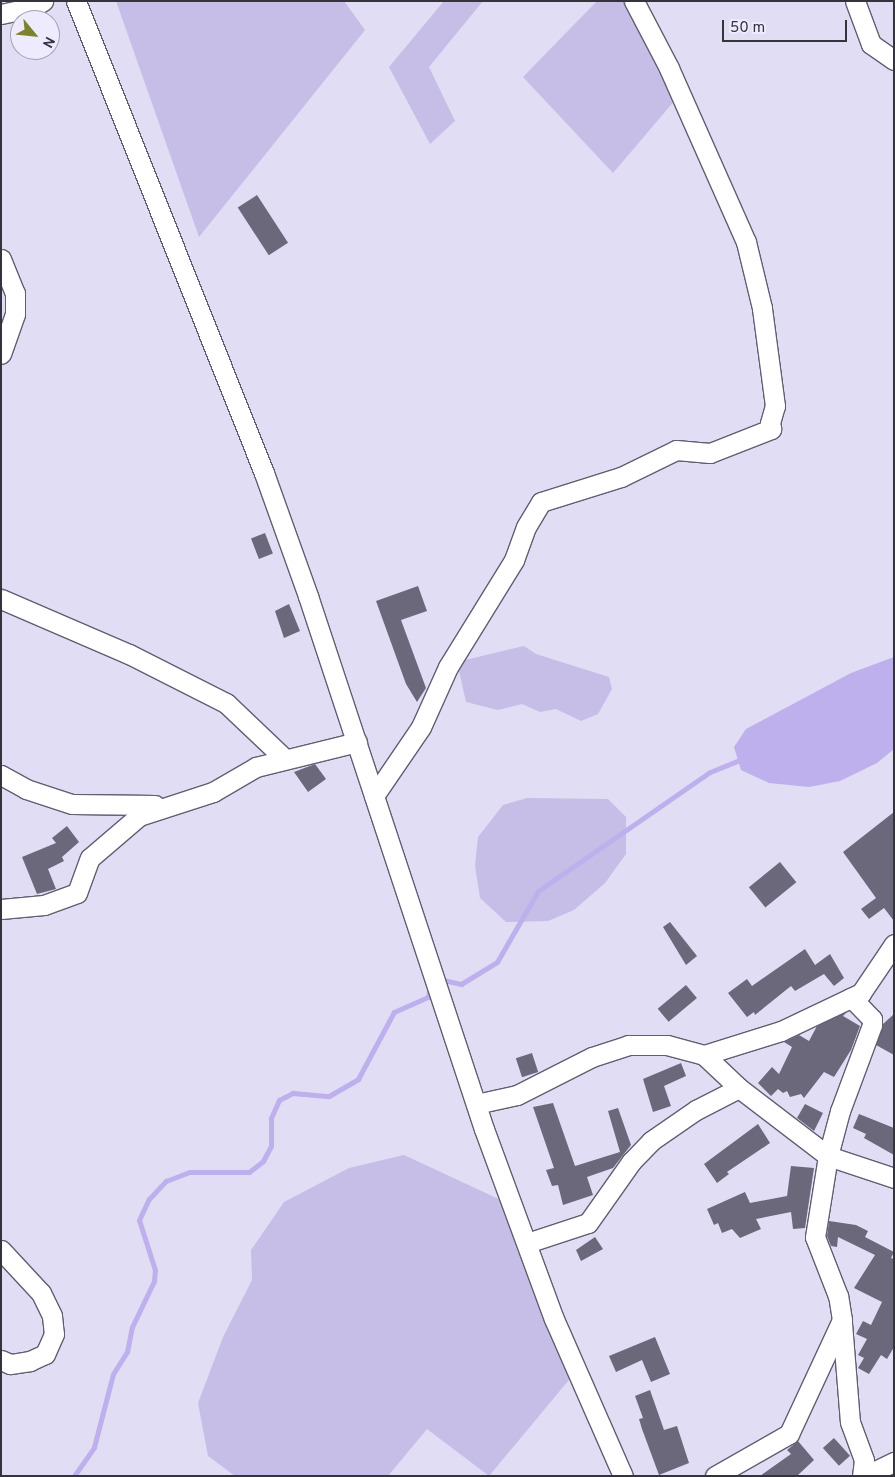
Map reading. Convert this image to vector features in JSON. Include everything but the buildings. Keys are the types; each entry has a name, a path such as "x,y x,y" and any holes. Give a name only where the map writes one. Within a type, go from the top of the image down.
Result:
{"street":[{"path":"1,14 33,7 43,1"},
{"path":"76,1 264,473 357,742 432,978 476,1104 554,1319 623,1476"},
{"path":"374,796 421,727 448,666 514,560 526,527 541,502 621,477 676,450 710,453 772,429 770,423 776,406 762,308 746,242 669,68 634,1"},
{"path":"855,1 871,44 894,60"},
{"path":"1,259 15,293 15,314 1,354"},
{"path":"1,599 129,654 226,703 284,758"},
{"path":"1,909 44,905 77,893 90,858 125,826 168,805 213,792 256,768 284,758 357,742"},
{"path":"1,775 26,789 72,804 168,805"},
{"path":"704,1056 781,1031 851,997 870,984 894,944"},
{"path":"851,997 872,1019 872,1025 840,1111 828,1156 816,1237 838,1296 842,1320 850,1422 864,1460 866,1475 894,1462"},
{"path":"476,1104 517,1094 592,1057 628,1046 666,1045 704,1056 739,1088 828,1156 894,1178"},
{"path":"527,1243 588,1223 631,1162 651,1141 696,1110 739,1088"},
{"path":"1,1250 41,1293 52,1316 54,1334 45,1354 30,1361 10,1364 1,1360"},
{"path":"715,1476 789,1434 842,1320"}],"shaded area":[{"path":"116,1 344,1 365,30 199,237"},
{"path":"444,1 483,1 429,67 455,121 430,144 389,67"},
{"path":"597,1 623,1 676,99 613,173 523,77"},
{"path":"524,646 536,654 609,677 612,689 598,714 581,721 556,709 540,712 522,704 498,710 466,702 457,662"},
{"path":"894,657 894,749 877,763 840,781 809,787 769,783 741,770 734,747 746,729 851,673"},
{"path":"527,798 608,799 626,817 626,854 605,883 574,910 548,921 506,922 480,898 475,866 478,837 503,805"},
{"path":"404,1155 516,1207 573,1375 489,1476 427,1429 388,1476 235,1476 208,1456 198,1403 223,1337 252,1280 251,1250 284,1202 349,1168"}],"waterway":[{"path":"439,979 461,984 497,962 538,891 710,772 744,758"},
{"path":"74,1476 94,1447 113,1374 127,1352 132,1327 154,1281 155,1270 139,1220 149,1199 166,1181 189,1172 249,1172 263,1161 271,1146 271,1118 279,1100 293,1093 329,1096 358,1079 394,1012 428,997 430,986"}]}
